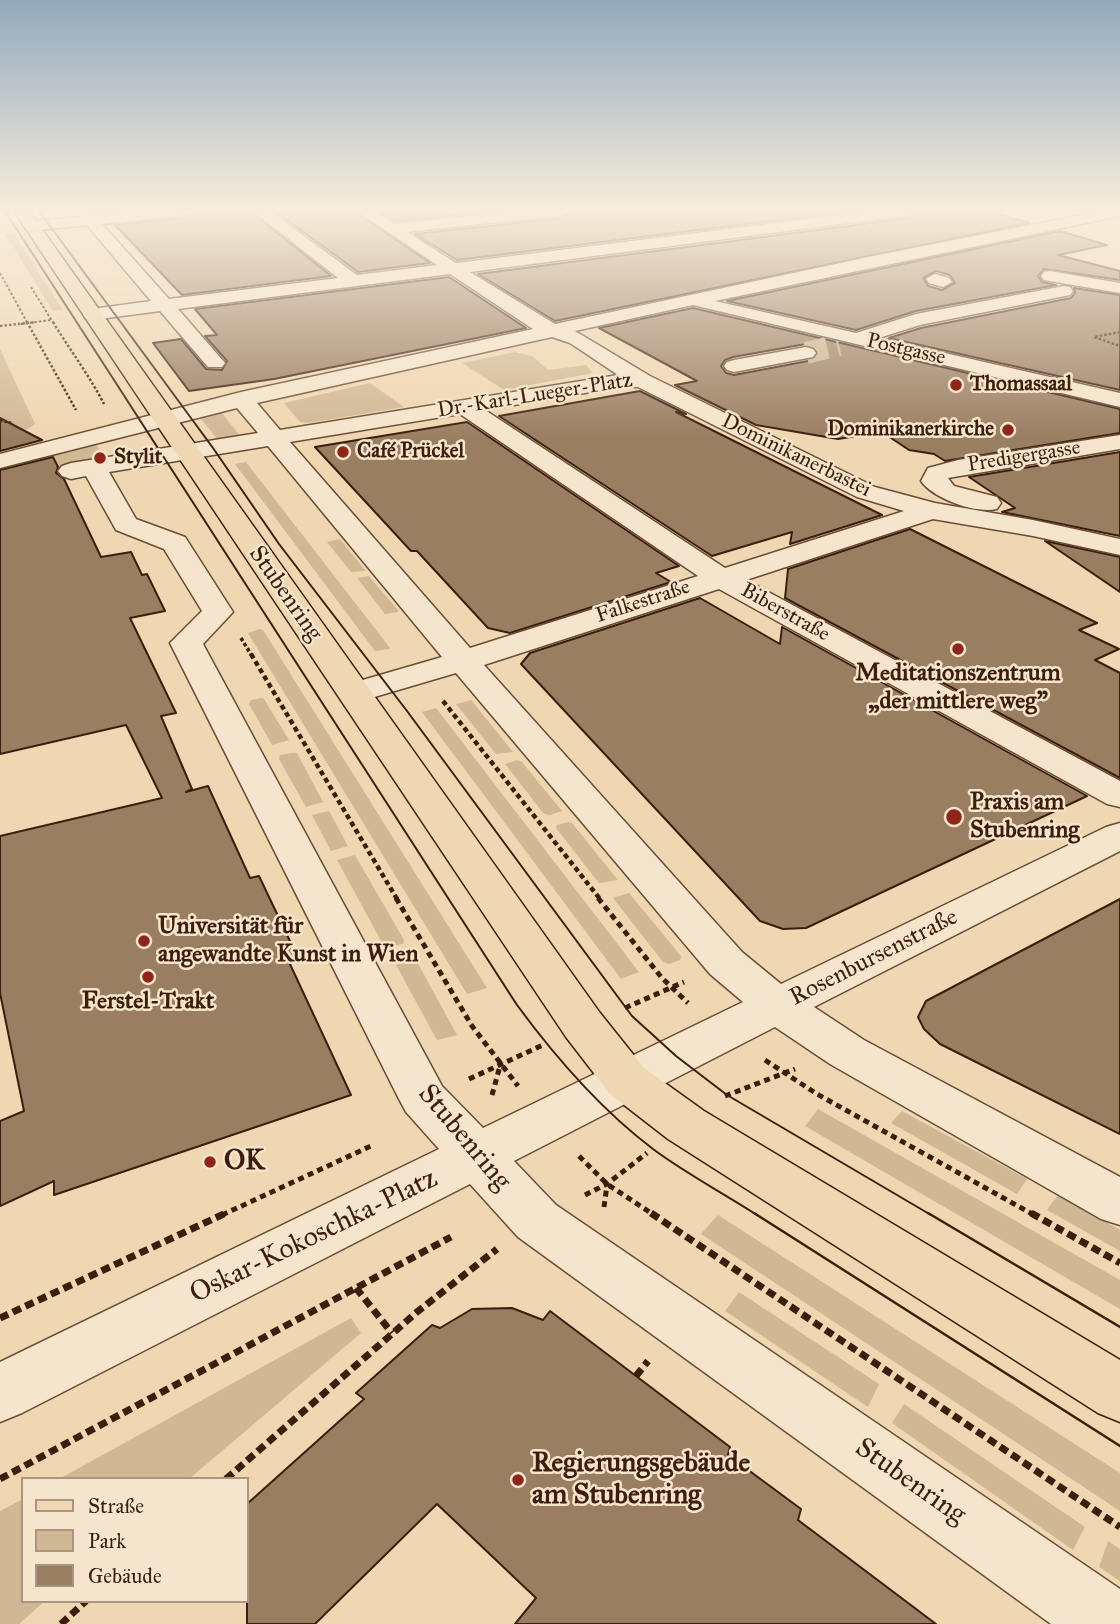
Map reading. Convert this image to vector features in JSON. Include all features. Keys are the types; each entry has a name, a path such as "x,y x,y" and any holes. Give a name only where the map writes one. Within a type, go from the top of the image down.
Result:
{"main road":[{"name":"Stubenring","path":"73,287 583,1025 627,1080 686,1125 1120,1393"}],"street":[{"path":"148,287 215,363"},
{"path":"92,314 315,287"},
{"name":"Dr.-Karl-Lueger-Platz","path":"483,287 554,332 577,339 642,381"},
{"path":"0,482 94,467 175,436 240,399 756,287"},
{"path":"848,342 916,320 1080,287"},
{"name":"Postgasse","path":"692,301 848,342 1120,400"},
{"path":"734,366 806,353"},
{"name":"Dr.-Karl-Lueger-Platz","path":"175,436 276,438 620,381 642,381"},
{"name":"Dominikanerbastei","path":"642,381 866,492 932,511 1033,528 1120,547"},
{"path":"240,399 726,963 777,1006 847,1052 1120,1203"},
{"name":"Biberstraße","path":"465,407 719,577 1120,796"},
{"path":"0,461 175,436"},
{"name":"Predigergasse","path":"1120,442 958,467 937,473 934,481 945,491 975,501 1120,530"},
{"path":"94,467 126,524 175,543 218,612"},
{"name":"Falkestraße","path":"354,692 463,661 932,511"},
{"name":"Stubenring","path":"218,612 186,643 424,1099 537,1221 1110,1624"},
{"name":"Rosenbursenstraße","path":"627,1080 1120,835"},
{"name":"Oskar-Kokoschka-Platz","path":"0,1393 627,1080"}],"path":[{"path":"7,287 72,406"},
{"path":"31,287 79,364 88,372 107,411"},
{"path":"0,326 51,320"},
{"path":"1120,331 1094,337 1120,346"},
{"path":"218,612 239,635 472,1026"},
{"path":"420,673 662,978"},
{"path":"817,1094 1120,1263"},
{"path":"0,1318 371,1146"},
{"path":"607,1184 1120,1527"},
{"path":"0,1479 452,1237"},
{"path":"228,1477 392,1333 501,1246"},
{"path":"356,1288 392,1333"},
{"path":"636,1376 648,1361"},
{"path":"61,1624 84,1603"}],"green space":[{"path":"38,287 48,287 63,310 53,311"},
{"path":"0,349 35,424 28,429 0,437"},
{"path":"515,352 532,356 548,370 586,365 593,373 504,390 462,363"},
{"path":"370,383 404,407 308,423 300,422 284,403"},
{"path":"223,414 240,436 218,440 201,419"},
{"path":"96,444 104,460 0,477 0,469"},
{"path":"246,462 389,649 375,651 235,464"},
{"path":"340,539 365,571 351,572 327,542"},
{"path":"369,576 398,612 385,614 357,578"},
{"path":"260,629 487,988 467,994 248,633"},
{"path":"262,698 289,740 272,745 249,704 251,700"},
{"path":"472,700 513,752 496,754 456,704"},
{"path":"436,708 639,972 621,979 422,712"},
{"path":"297,753 323,802 306,807 279,759 280,755"},
{"path":"517,760 522,762 562,811 544,814 505,764"},
{"path":"329,811 348,846 331,851 312,815"},
{"path":"572,823 618,880 599,883 556,828 557,825"},
{"path":"355,855 404,940 403,944 385,948 337,860"},
{"path":"629,893 681,956 680,960 669,964 663,962 613,898"},
{"path":"408,959 416,960 457,1035 437,1040 396,965"},
{"path":"818,1109 1120,1280 1120,1309 805,1126"},
{"path":"902,1111 1027,1179 1017,1194 891,1123"},
{"path":"1058,1195 1120,1230 1120,1251 1047,1210"},
{"path":"718,1215 1120,1473 1120,1511 701,1234"},
{"path":"739,1292 879,1384 868,1407 725,1311"},
{"path":"351,1318 361,1333 191,1477 63,1477"},
{"path":"904,1404 1085,1527 1073,1550 892,1423"},
{"path":"21,1500 21,1603 43,1603 19,1624 0,1624 0,1511"},
{"path":"1108,1541 1120,1549 1120,1581 1099,1567"}],"building":[{"path":"174,287 246,287 182,295"},
{"path":"371,287 464,287 526,328 274,379 189,391 153,343 181,339 206,369 222,370 227,361 205,336 217,335 195,309"},
{"path":"499,287 720,287 555,321"},
{"path":"795,287 931,287 942,290 948,287 1046,287 916,311 856,330 727,301"},
{"path":"1074,288 1120,295 1120,390 889,338 921,328 1071,298 1075,293"},
{"path":"693,308 1120,409 1120,433 945,461 934,454 909,450 882,432 838,439 756,425 675,385 697,381 599,328","holes":["806,344 814,346 818,351 813,360 734,375 726,373 721,366 725,360 733,357"]},
{"path":"640,391 686,414 676,412 882,515 790,544 792,532 712,556 499,416"},
{"path":"0,418 42,440 0,451"},
{"path":"467,422 679,566 656,573 671,582 510,633 488,628 417,551 411,551 315,447"},
{"path":"1120,452 1120,536 1002,512 1015,508 969,477"},
{"name":"Universität für angewandte Kunst in Wien","path":"53,457 58,467 56,473 64,479 101,557 131,552 142,575 147,574 165,611 130,618 176,713 161,716 192,789 186,792 208,786 250,878 259,876 299,960 289,962 351,1095 54,1195 54,1181 0,1206 0,1121 24,1111 0,993 0,836 162,798 126,725 0,754 0,470"},
{"path":"910,529 1097,623 1079,630 1119,649 1095,660 1120,673 1120,778 785,598 788,569"},
{"path":"1045,541 1120,557 1120,592"},
{"path":"700,598 780,644 782,627 1087,796 806,928 783,929 760,921 521,664 530,653"},
{"path":"1120,899 1120,1134 940,1044 924,1029 918,1017 926,1001"},
{"name":"Regierungsgebäude am Stubenring","path":"512,1308 543,1320 550,1311 730,1447 728,1455 801,1509 798,1520 936,1624 515,1624 536,1598 437,1504 315,1624 247,1624 248,1503 364,1399 356,1393 432,1325 440,1328 472,1309"}],"tunnel":[{"path":"806,353 839,345"}],"tram line":[{"path":"54,287 517,1005 580,1082 634,1134 678,1166 757,1215"},
{"path":"95,287 213,448 279,544 407,711 632,1016 676,1056 727,1095 931,1215"},
{"path":"754,1213 1120,1446"},
{"path":"928,1213 1120,1327"}],"place":[{"name":"Thomassaal","path":"956,385"},
{"name":"Dominikanerkirche","path":"1008,430"},
{"name":"Café Prückel","path":"343,452"},
{"name":"Stylit","path":"100,458"},
{"name":"Meditationszentrum „der mittlere weg\"","path":"958,649"},
{"name":"Praxis am Stubenring","path":"954,817"},
{"name":"Universität für angewandte Kunst in Wien","path":"144,941"},
{"name":"Ferstel-Trakt","path":"148,977"},
{"name":"OK","path":"210,1162"},
{"name":"Regierungsgebäude am Stubenring","path":"518,1480"}]}
